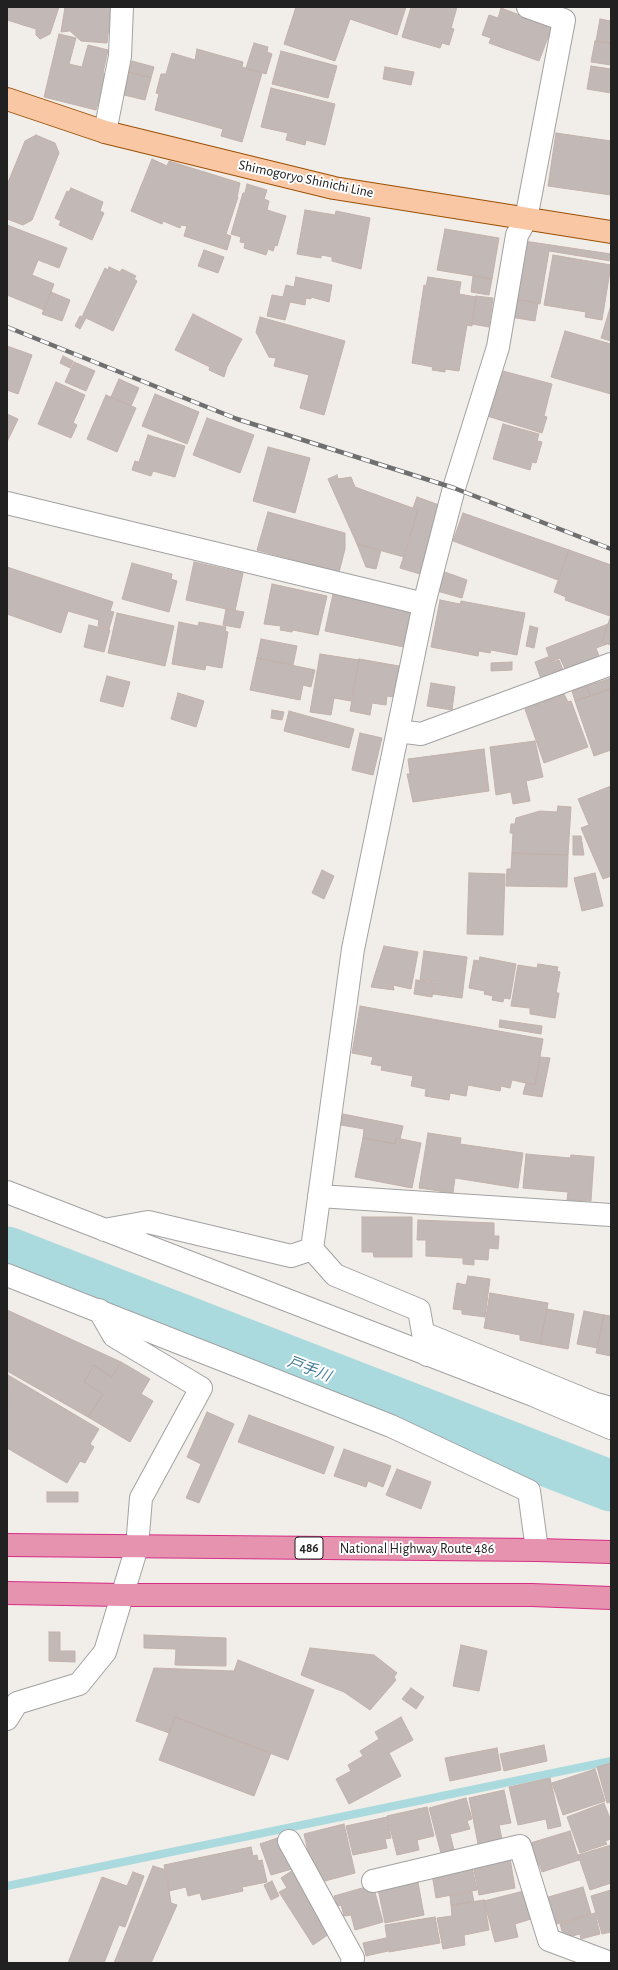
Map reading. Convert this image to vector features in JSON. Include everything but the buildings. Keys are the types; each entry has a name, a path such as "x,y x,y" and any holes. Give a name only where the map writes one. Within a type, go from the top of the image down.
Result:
{"highway":[{"name":"National Highway Route 486","path":"7,1545 611,1552"},
{"path":"7,1593 122,1595 532,1596 611,1598"}],"main road":[{"name":"Shimogoryo Shinichi Line","path":"7,99 105,132 334,188 611,232"}],"street":[{"path":"105,132 120,56 122,7"},
{"path":"427,1355 419,1310 335,1275 312,1249 352,949 424,604 454,488 498,347 517,235 526,219 564,20 528,7"},
{"path":"7,503 424,604"},
{"path":"398,731 421,734 611,664"},
{"path":"7,1192 533,1395 611,1428"},
{"path":"319,1196 611,1215"},
{"path":"104,1230 148,1222 291,1256 312,1249"},
{"path":"7,1275 391,1426 529,1491 537,1550"},
{"path":"7,1719 17,1703 79,1684 105,1652 138,1547 141,1498 200,1388 114,1336 99,1310"},
{"path":"423,1333 593,1403 611,1408"},
{"path":"289,1841 353,1958 352,1963"},
{"path":"373,1881 520,1846 549,1940 608,1960"},
{"path":"582,1963 608,1960"}],"waterway":[{"name":"戸手川","path":"7,1252 611,1486"},
{"path":"7,1886 611,1761"}],"railway":[{"path":"7,327 237,419 454,488 611,549"}]}
